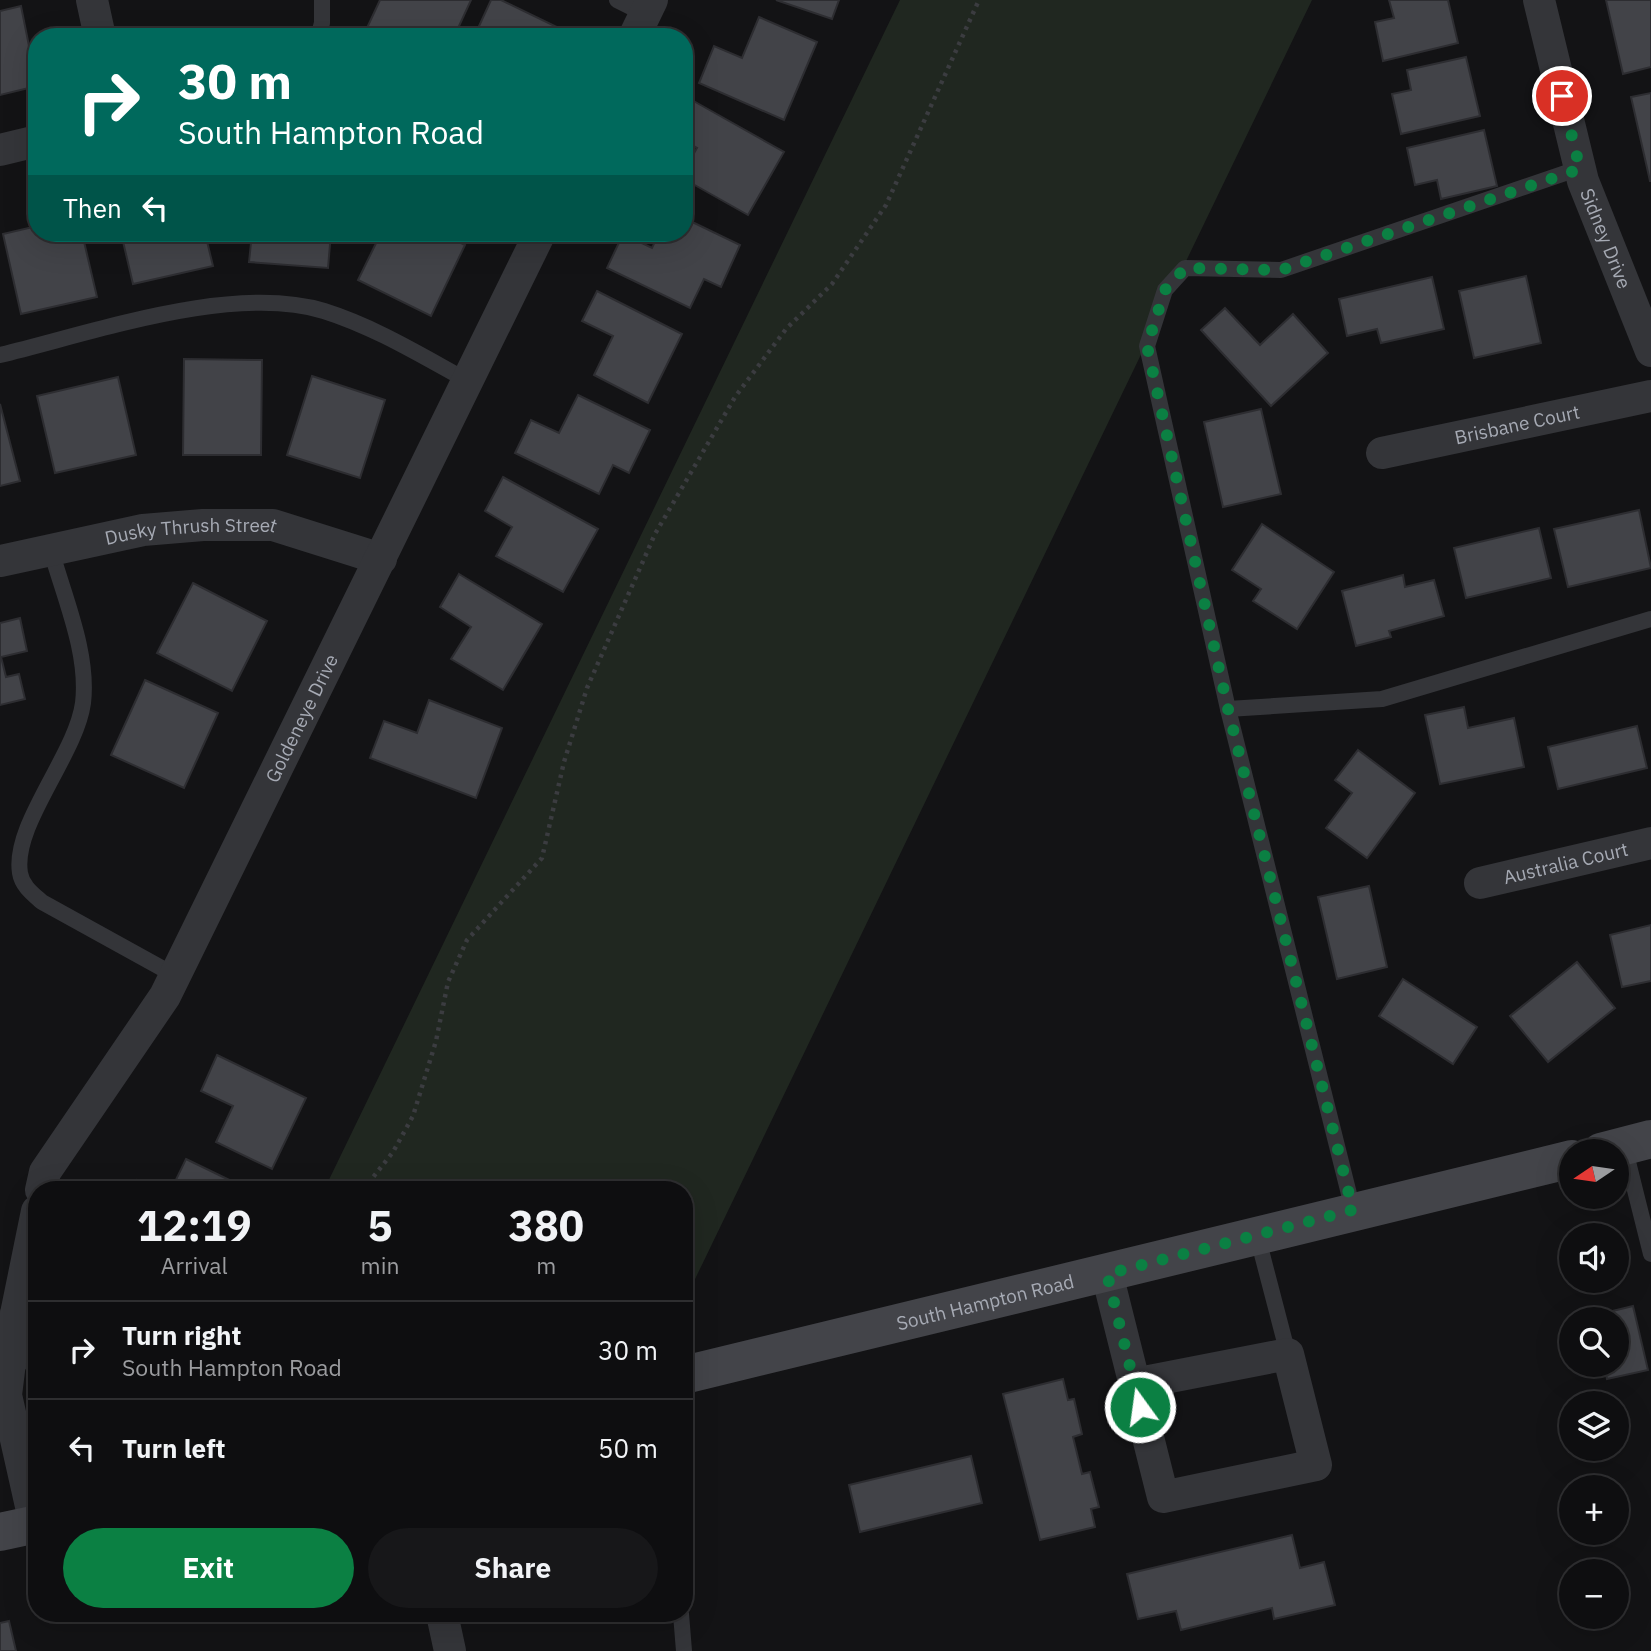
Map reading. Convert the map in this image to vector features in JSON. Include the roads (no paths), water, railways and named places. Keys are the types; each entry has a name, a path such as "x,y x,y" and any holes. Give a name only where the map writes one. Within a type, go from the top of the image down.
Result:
{"main road":[{"name":"South Hampton Road","path":"693,1373 1107,1274 1353,1210 1559,1162"}],"street":[{"path":"92,0 98,28"},
{"name":"Sidney Drive","path":"1539,0 1580,169 1651,351"},
{"path":"0,150 28,143"},
{"name":"Goldeneye Drive","path":"43,1181 45,1172 176,976 536,242"},
{"name":"Brisbane Court","path":"1382,453 1651,396"},
{"name":"Dusky Thrush Street","path":"0,561 144,530 203,525 272,525 381,559"},
{"name":"Australia Court","path":"1480,883 1651,843"},
{"path":"24,1527 6,1395 16,1314 28,1255"},
{"path":"1107,1274 1134,1384 1163,1497 1316,1465 1288,1354 1134,1384"},
{"path":"16,1314 28,1339"},
{"path":"444,1622 450,1651"}],"lane":[{"path":"321,28 322,0"},
{"path":"617,0 643,17"},
{"path":"1353,1210 1228,709 1147,346 1165,290 1185,268 1281,270 1580,169"},
{"path":"0,355 212,307 250,302 288,304 324,311 373,330 468,381"},
{"path":"51,550 76,640 83,680 83,703 76,731 22,844 20,874 27,890 42,902 176,976"},
{"path":"1228,709 1382,699 1651,619"},
{"path":"1629,1163 1651,1254"},
{"path":"1257,1235 1288,1354"},
{"path":"682,1622 684,1651"}]}
